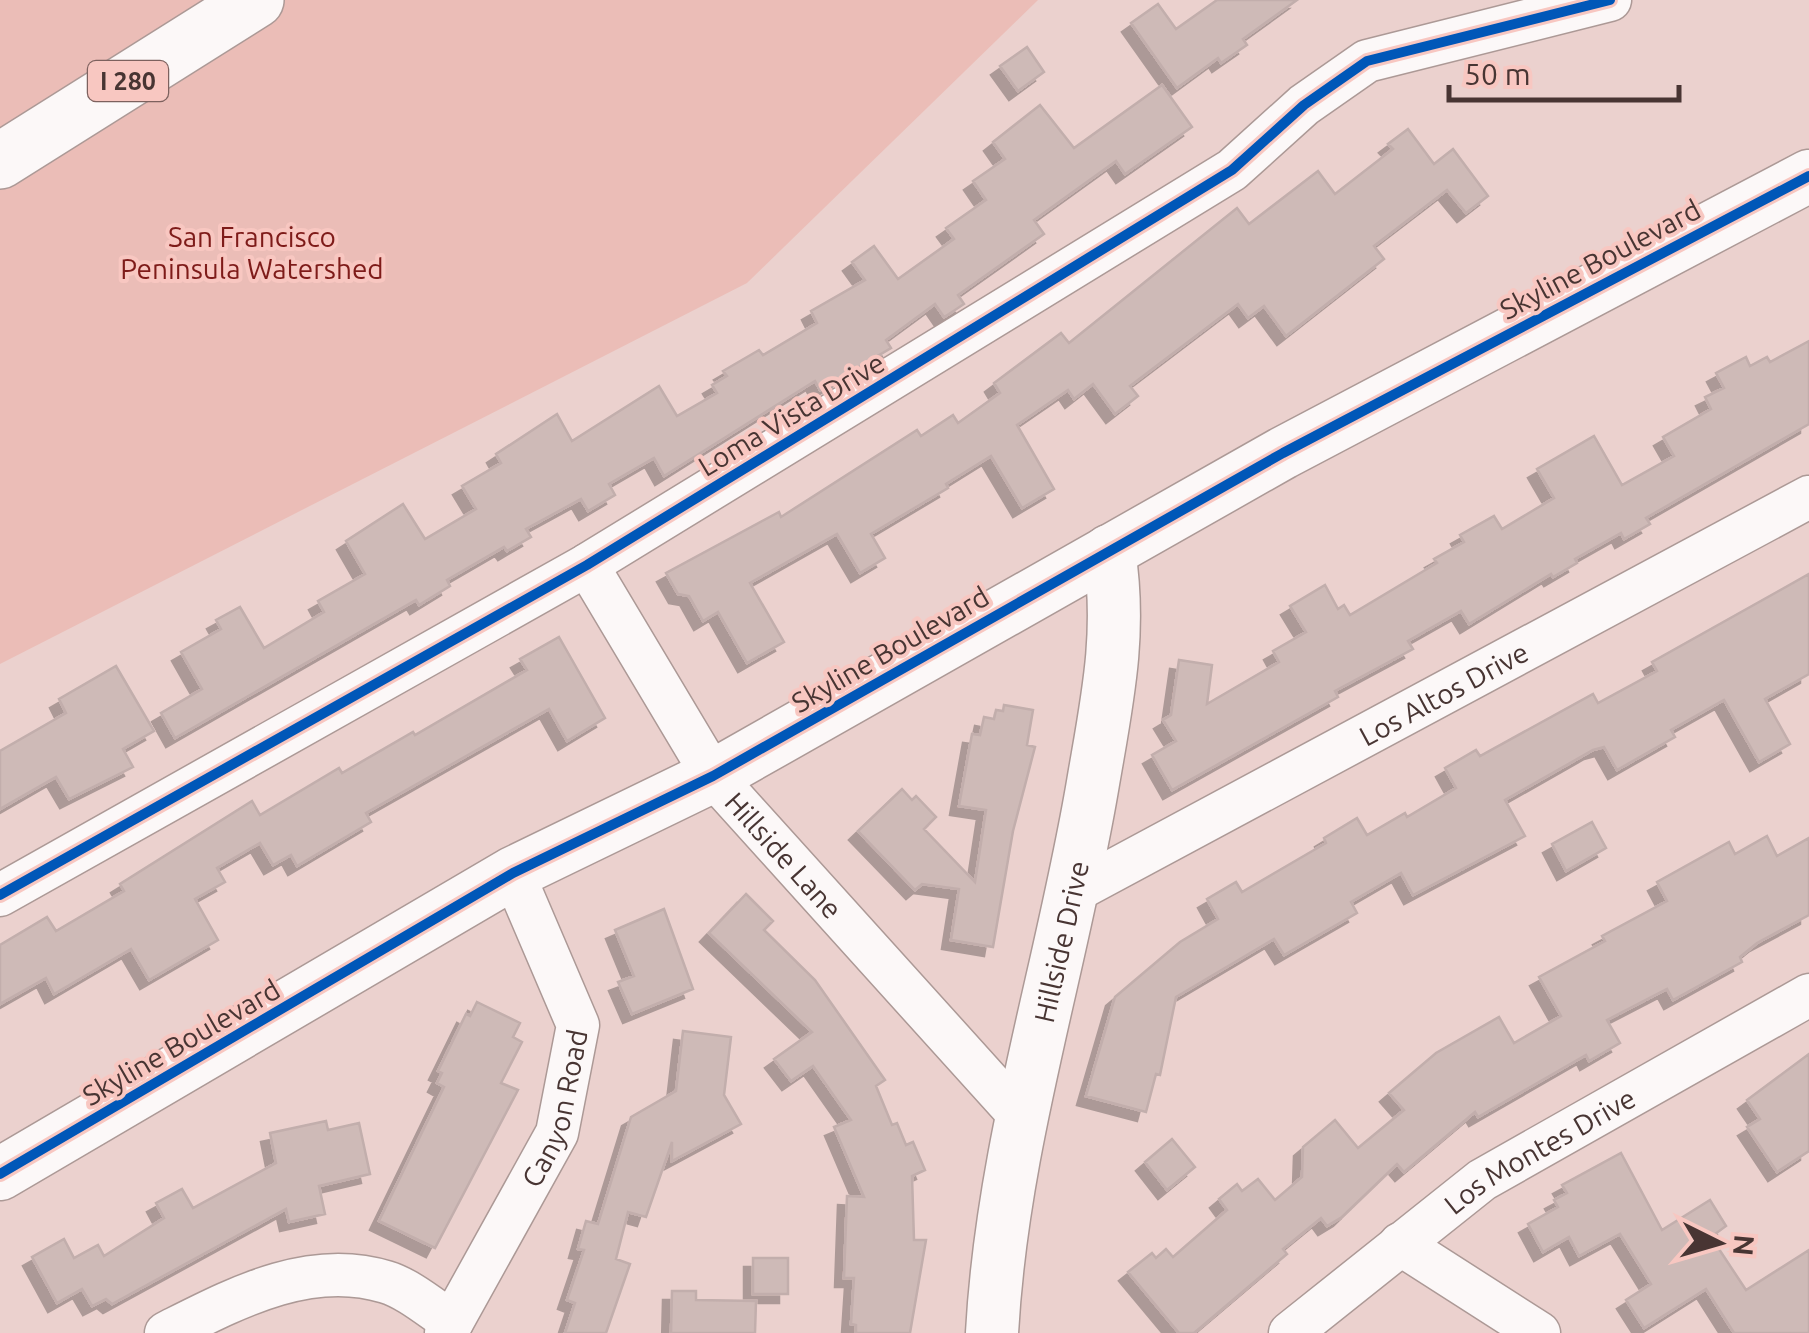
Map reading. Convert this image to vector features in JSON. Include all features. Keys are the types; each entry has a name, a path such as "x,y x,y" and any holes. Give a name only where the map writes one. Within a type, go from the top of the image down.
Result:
{"highway":[{"name":"I 280","path":"0,162 256,0"}],"main road":[{"name":"Skyline Boulevard","path":"0,1174 514,872 712,776 1109,550 1618,273 1809,176"},
{"name":"Hillside Drive","path":"992,1333 996,1262 1020,1116 1075,891 1117,644 1109,550"}],"street":[{"name":"Loma Vista Drive","path":"0,896 587,565 1232,170 1304,105 1367,61 1610,0"},
{"name":"Los Altos Drive","path":"1075,891 1809,497"},
{"name":"Hillside Lane","path":"587,565 712,776 1020,1116"},
{"name":"Canyon Road","path":"449,1328 558,1133 578,1025 514,872"},
{"name":"Los Montes Drive","path":"1290,1333 1482,1180 1534,1147 1809,995"},
{"path":"1400,1244 1539,1333"},
{"path":"166,1333 282,1281 332,1272 388,1282 449,1328"}],"green space":[{"name":"San Francisco Peninsula Watershed","path":"0,0 1038,0 747,283 0,664"}],"building":[{"path":"1217,0 1297,0 1243,39 1247,45 1221,63 1218,58 1177,88 1131,23 1158,4 1176,29"},
{"path":"1027,47 1044,72 1018,91 1000,66"},
{"path":"1162,85 1192,127 1125,174 1116,161 1034,220 1044,234 958,295 964,304 949,314 944,317 935,304 886,340 891,348 820,390 815,381 664,476 654,458 609,484 615,495 588,511 581,499 526,529 531,537 507,551 504,547 447,580 450,586 419,605 416,600 175,738 161,713 202,689 181,652 221,629 216,620 240,607 264,648 324,612 318,601 365,574 346,541 403,504 425,539 476,509 462,486 501,463 496,454 557,414 572,441 659,386 677,416 717,393 712,385 727,376 723,371 759,350 763,355 817,323 811,311 865,280 852,262 874,246 898,279 954,239 946,228 986,200 973,181 1005,159 993,142 1040,105 1074,148"},
{"path":"1408,129 1434,164 1453,149 1488,196 1466,213 1447,190 1374,246 1384,259 1286,336 1264,306 1248,318 1238,304 1130,386 1138,396 1115,414 1093,384 1074,399 1068,390 1017,425 1054,489 1022,508 991,456 946,484 948,488 871,534 885,558 860,573 837,534 750,583 784,642 747,663 718,612 703,621 689,596 678,594 666,573 779,512 781,517 917,430 921,436 953,415 958,423 1000,393 994,383 1061,333 1069,343 1237,208 1249,224 1318,171 1335,194 1393,149 1388,144"},
{"path":"1809,341 1809,424 1646,518 1650,524 1624,539 1621,533 1575,559 1577,563 1553,577 1551,574 1469,624 1461,611 1408,641 1413,649 1335,691 1338,697 1172,790 1152,755 1176,741 1163,720 1171,715 1179,660 1212,665 1207,704 1279,662 1273,651 1306,632 1290,606 1325,585 1338,609 1344,605 1350,615 1437,563 1434,559 1464,542 1460,535 1494,516 1502,529 1554,498 1537,469 1594,436 1622,485 1674,456 1663,437 1711,409 1705,397 1724,388 1716,373 1746,357 1750,366 1767,357 1770,362"},
{"path":"1809,574 1809,674 1765,699 1790,744 1759,762 1724,700 1671,730 1675,737 1617,770 1604,747 1593,750 1505,800 1525,836 1413,895 1401,873 1351,902 1357,913 1284,955 1274,939 1176,997 1160,1075 1156,1074 1146,1112 1086,1096 1115,997 1180,942 1218,919 1207,899 1236,882 1242,892 1326,843 1324,838 1357,818 1367,835 1405,813 1407,817 1456,788 1445,768 1476,750 1480,756 1593,694 1598,703 1657,671 1652,662"},
{"path":"559,637 605,718 567,741 549,709 366,813 371,822 297,866 291,855 273,865 260,843 217,868 225,882 195,899 218,940 149,980 131,949 54,994 46,978 0,1004 0,945 47,917 56,931 124,891 120,884 252,801 260,815 339,768 342,773 413,732 415,735 527,670 520,659"},
{"path":"116,666 154,731 123,749 133,767 69,799 56,777 0,809 0,751 66,713 59,699"},
{"path":"1004,705 1033,710 1027,745 1035,747 1013,831 993,947 951,940 959,889 922,884 915,890 858,831 902,789 912,800 916,796 936,817 924,829 975,882 986,810 959,806 972,734 980,735 984,717 994,719 996,710 1003,711"},
{"path":"1592,822 1606,848 1566,871 1552,844"},
{"path":"1767,836 1777,856 1809,838 1809,915 1757,943 1740,957 1742,962 1673,1000 1667,989 1607,1020 1620,1043 1589,1061 1586,1055 1478,1117 1475,1112 1404,1172 1397,1164 1342,1217 1327,1226 1321,1218 1283,1249 1287,1254 1194,1333 1179,1333 1128,1272 1152,1253 1156,1258 1166,1249 1173,1257 1227,1210 1219,1199 1237,1184 1242,1191 1258,1179 1275,1200 1302,1177 1303,1147 1335,1120 1358,1148 1404,1110 1389,1093 1436,1053 1499,1017 1514,1043 1561,1016 1539,977 1605,941 1602,936 1667,901 1657,882 1729,842 1735,854"},
{"path":"746,894 773,921 764,930 815,980 885,1080 876,1086 892,1125 897,1123 906,1145 913,1142 925,1170 912,1176 914,1240 926,1240 910,1333 856,1333 856,1325 851,1324 854,1278 844,1278 847,1196 864,1197 834,1127 851,1120 813,1066 791,1081 774,1059 812,1032 709,933"},
{"path":"664,909 693,989 632,1014 618,982 634,976 615,930"},
{"path":"477,1002 520,1023 513,1037 522,1042 501,1083 518,1090 435,1248 379,1221 444,1087 437,1083 442,1073 438,1071 466,1014 470,1016"},
{"path":"683,1031 731,1037 724,1095 741,1124 672,1161 672,1142 646,1217 628,1212 616,1259 630,1264 606,1333 565,1333 575,1303 567,1300 584,1250 578,1249 586,1221 598,1224 631,1117 676,1091"},
{"path":"1809,1054 1809,1151 1777,1172 1747,1127 1760,1119 1747,1100"},
{"path":"326,1121 328,1130 359,1123 370,1174 319,1186 325,1214 289,1222 286,1209 112,1304 106,1299 92,1306 82,1289 57,1303 32,1257 64,1239 74,1258 98,1245 104,1256 164,1218 156,1203 182,1189 193,1208 276,1163 270,1133"},
{"path":"1172,1139 1195,1167 1167,1190 1145,1162"},
{"path":"1621,1153 1662,1230 1710,1200 1726,1226 1711,1237 1746,1290 1809,1250 1809,1333 1734,1333 1706,1289 1644,1328 1626,1300 1651,1284 1620,1234 1579,1256 1569,1237 1543,1252 1528,1224 1558,1207 1554,1200 1567,1193 1562,1185"},
{"path":"753,1258 788,1258 788,1294 753,1294"},
{"path":"672,1291 696,1291 696,1300 756,1301 755,1333 671,1333"}],"cycle path":[{"path":"0,895 587,565 1232,170 1304,105 1367,61 1610,0"},
{"path":"0,1174 513,873 713,776 1283,453 1809,176"}]}
